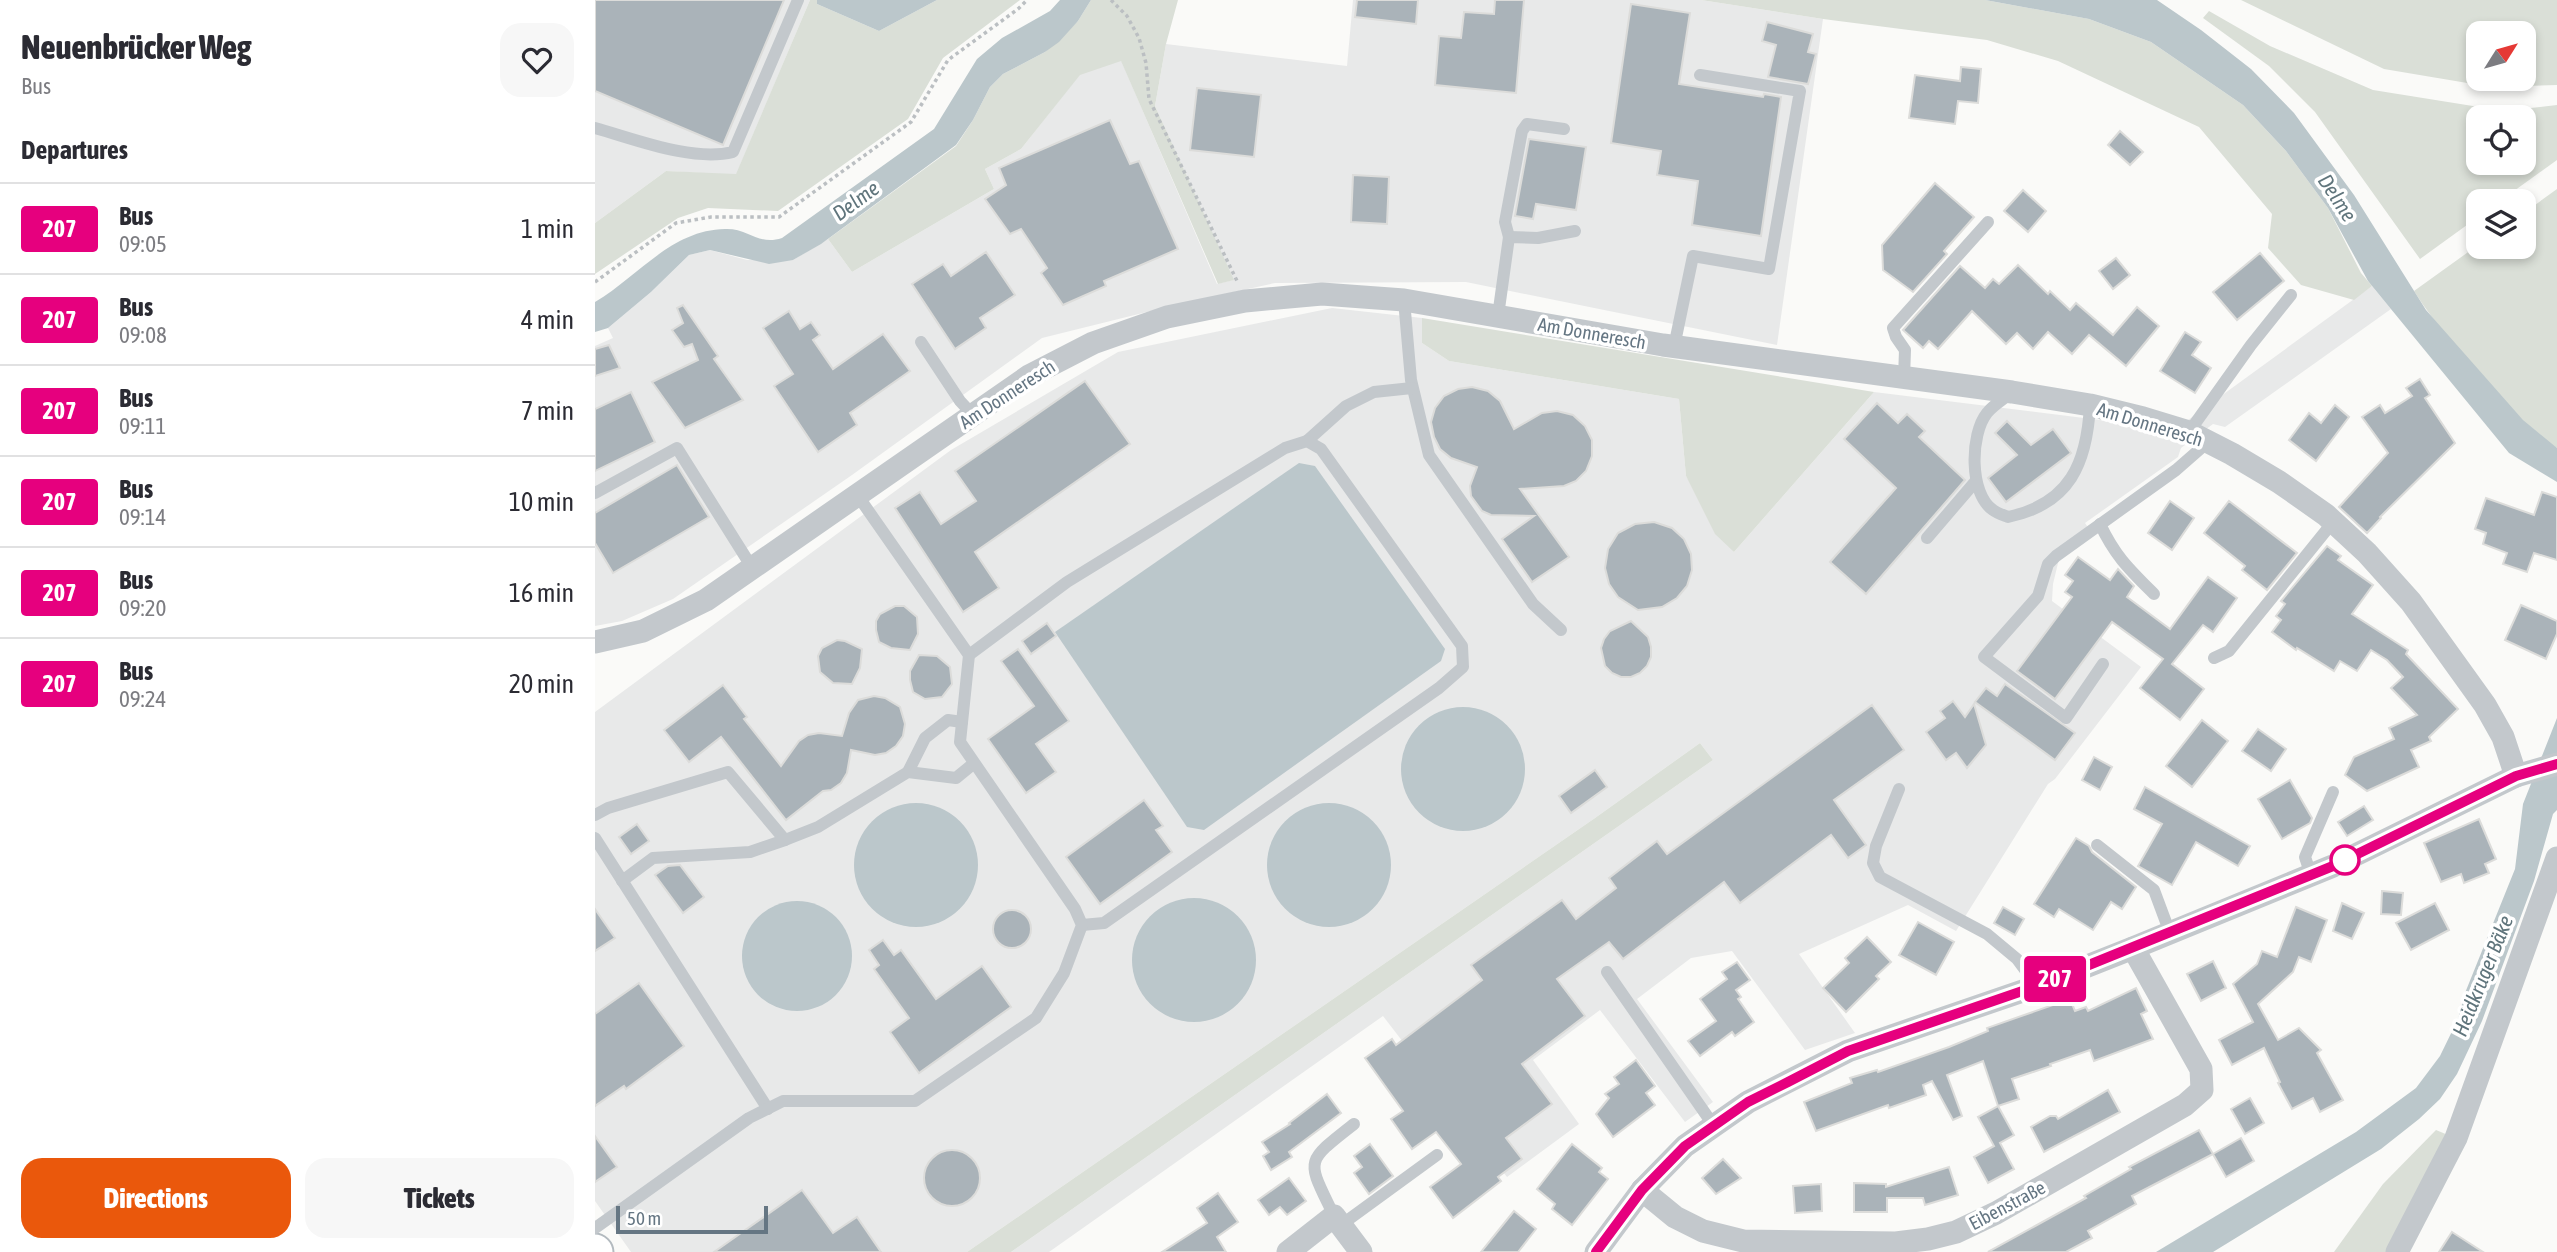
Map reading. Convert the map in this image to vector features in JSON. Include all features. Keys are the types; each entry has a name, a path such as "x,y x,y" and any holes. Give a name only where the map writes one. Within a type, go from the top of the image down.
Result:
{"street":[{"name":"Am Donneresch","path":"595,642 643,631 706,600 1029,376 1093,343 1167,317 1245,301 1322,295 1404,300 1674,347 2012,392 2090,405 2143,418 2199,437 2279,482 2333,522 2376,563 2411,602 2485,705 2524,773"},
{"path":"1596,1252 1642,1190 1685,1146 1748,1102 1848,1051 2037,986 2133,948 2311,875 2524,773 2557,764"},
{"path":"2397,1252 2456,1138 2557,858"},
{"name":"Eibenstraße","path":"1642,1190 1675,1217 1703,1231 1743,1241 1896,1243 1956,1232 1996,1213 2185,1105 2202,1090 2201,1069 2133,948"},
{"path":"1289,1252 1338,1221 1361,1252"}],"lane":[{"path":"595,128 682,152 721,155 733,152 798,0"},
{"path":"1674,347 1693,256 1769,269 1800,91 1700,75"},
{"path":"1498,316 1509,237 1505,222 1522,131 1527,124 1564,129"},
{"path":"1904,378 1905,350 1893,328 1988,222"},
{"path":"1509,237 1538,237 1575,231"},
{"path":"2103,664 2066,718 1984,657 2038,596 2048,564 2176,470 2199,437 2251,345 2291,295"},
{"path":"1404,300 1412,388 1429,455 1533,604 1561,631"},
{"path":"921,342 960,401 973,415"},
{"path":"969,655 1067,582 1285,447 1307,441 1346,407 1374,392 1412,388"},
{"path":"2012,392 1985,415 1977,436 1975,482 1992,510 2008,517 2040,507 2071,479 2084,457 2089,433 2090,405"},
{"path":"1082,925 1104,923 1439,688 1463,667 1462,646 1321,449 1307,441"},
{"path":"595,493 677,448 753,569"},
{"path":"1927,538 1975,482"},
{"path":"595,1228 749,1118 783,1101 915,1101 1037,1018 1064,973 1082,925 1075,909 960,742 969,655 858,496"},
{"path":"2214,658 2229,651 2333,522"},
{"path":"2100,524 2122,563 2154,594"},
{"path":"622,881 653,858 750,852 818,827 908,772 926,738 949,720 962,722"},
{"path":"908,772 956,778 973,764"},
{"path":"595,815 608,807 728,772 785,840"},
{"path":"1899,789 1875,846 1873,863 1880,877 1987,934 2017,959 2037,986"},
{"path":"2311,875 2305,857 2333,792"},
{"path":"595,838 768,1108"},
{"path":"2097,845 2154,890 2170,933"},
{"path":"1607,972 1714,1126"},
{"path":"1353,1124 1316,1156 1314,1164 1315,1177 1338,1221 1437,1155"}],"path":[{"path":"595,282 676,223 711,217 779,217 911,122 948,60 1027,0"},
{"path":"1111,0 1127,16 1139,38 1146,63 1149,99 1245,301"}],"shaded area":[{"path":"595,0 810,0 736,175 666,171 595,223"},
{"path":"810,0 817,0 817,4 879,31 937,0 1020,0 943,58 908,119 778,211 708,208 678,218 595,274 595,223 666,171 736,174"},
{"path":"1091,0 1178,0 1166,44 1155,106 1234,280 1218,284 1121,61 1080,75 1021,149 985,169 994,189 852,272 828,239 956,146 990,87 1003,74 1045,52 1078,21"},
{"path":"1353,0 1701,0 1823,19 1777,345 1466,282 1275,283 1183,303 1042,338 852,475 673,599 622,621 595,626 595,346 613,338 608,328 689,255 710,250 747,260 793,260 828,239 852,272 994,189 985,169 1021,149 1080,74 1121,60 1217,284 1233,280 1155,106 1166,44 1347,66"},
{"path":"1701,0 1985,0 2089,19 2151,42 2243,105 2286,151 2328,208 2361,273 2372,286 2354,300 2301,285 2268,248 2272,214 2199,127 2058,61 1987,40"},
{"path":"2241,0 2557,0 2557,85 2536,86 2536,21 2466,21 2466,83 2384,69"},
{"path":"2209,11 2270,46 2373,90 2467,105 2466,175 2536,175 2536,107 2557,105 2557,160 2517,189 2466,189 2466,226 2420,259 2315,112 2269,66 2203,18"},
{"path":"2557,189 2557,448 2523,421 2441,329 2414,291 2466,254 2466,259 2536,259 2536,204"},
{"path":"2372,286 2391,309 2225,427 2213,424 2181,448 2178,457 2085,523 2093,535 2059,559 2052,601 2141,667 2055,779 2048,784 1956,931 1908,905 1799,954 1855,1033 1805,1050 1732,951 1691,958 1637,999 1713,1102 1685,1122 1600,1010 1533,1060 1579,1124 1507,1177 1383,1016 1049,1252 1011,1252 1713,760 1700,743 967,1252 631,1252 595,1201 595,712 951,450 1118,352 1332,308 1422,318 1422,343 1449,361 1679,399 1686,476 1734,552 1874,392 2100,420 2166,436"},
{"path":"1422,318 1874,392 1734,552 1715,534 1686,476 1679,399 1449,361 1422,343"},
{"path":"1700,743 1713,760 1011,1252 967,1252 1595,818"},
{"path":"2436,1130 2448,1135 2386,1252 2334,1252 2383,1184"}],"water":[{"path":"817,0 937,0 879,31 817,4"},
{"name":"Delme","path":"1060,0 1091,0 1078,21 1059,42 1003,74 990,87 956,145 821,244 793,260 769,264 710,250 689,255 608,328 595,332 595,302 656,256 688,237 706,231 733,229 766,240 782,238 934,129 977,59 1002,38 1050,11"},
{"name":"Delme","path":"1985,0 2157,0 2251,69 2294,113 2354,195 2426,310 2523,420 2557,448 2557,482 2509,453 2368,281 2328,208 2286,151 2243,105 2151,42 2089,19"},
{"path":"1299,463 1315,466 1445,649 1441,661 1204,830 1187,827 1055,632"},
{"path":"1463,707 1487,712 1507,725 1520,745 1525,769 1520,793 1507,813 1487,826 1463,831 1439,826 1419,813 1406,793 1401,769 1406,745 1419,725 1439,712"},
{"name":"Heidkruger Bäke","path":"2557,718 2557,810 2553,814 2534,881 2482,1021 2457,1074 2440,1099 2381,1149 2213,1252 2156,1252 2356,1132 2416,1088 2440,1056 2458,1019 2465,993 2515,869 2523,804"},
{"path":"916,803 940,808 960,821 973,841 978,865 973,889 960,909 940,922 916,927 892,922 872,909 859,889 854,865 859,841 872,821 892,808"},
{"path":"1329,803 1353,808 1373,821 1386,841 1391,865 1386,889 1373,909 1353,922 1329,927 1305,922 1285,909 1272,889 1267,865 1272,841 1285,821 1305,808"},
{"path":"1194,898 1218,903 1238,916 1251,936 1256,960 1251,984 1238,1004 1218,1017 1194,1022 1170,1017 1150,1004 1137,984 1132,960 1137,936 1150,916 1170,903"},
{"path":"797,901 818,906 836,917 847,935 852,956 847,977 836,995 818,1006 797,1011 776,1006 758,995 747,977 742,956 747,935 758,917 776,906"}],"building":[{"path":"595,0 784,0 723,145 595,91"},
{"path":"1357,0 1418,0 1416,24 1355,17"},
{"path":"1495,0 1524,0 1516,93 1435,85 1439,36 1461,38 1464,12 1494,14"},
{"path":"1631,4 1690,13 1679,84 1763,97 1764,94 1781,97 1761,236 1692,225 1698,181 1657,175 1661,151 1611,143"},
{"path":"1767,22 1813,34 1808,52 1816,54 1808,84 1768,77 1776,45 1762,41"},
{"path":"1961,67 1981,69 1978,103 1958,101 1955,124 1909,118 1915,75 1960,81"},
{"path":"1197,88 1261,95 1254,157 1190,150"},
{"path":"1110,120 1130,164 1139,161 1178,249 1104,281 1106,286 1063,305 1041,273 1047,268 1021,229 1010,234 985,199 1006,185 999,168"},
{"path":"2120,131 2143,152 2130,165 2108,145"},
{"path":"1529,139 1586,147 1576,210 1536,204 1533,219 1515,216"},
{"path":"1353,175 1389,177 1387,224 1351,222"},
{"path":"1935,183 1974,217 1944,251 1947,254 1913,292 1883,270 1882,245"},
{"path":"2023,190 2046,211 2028,232 2004,211"},
{"path":"986,252 1015,295 980,318 986,328 955,349 912,284 943,264 951,276"},
{"path":"2260,253 2284,281 2237,320 2213,292"},
{"path":"2116,258 2130,275 2113,289 2099,271"},
{"path":"2018,265 2048,294 2050,291 2070,310 2076,303 2113,335 2137,307 2159,326 2126,366 2089,335 2072,354 2048,332 2033,349 2017,333 2006,344 1972,311 1938,349 1929,341 1923,348 1903,330 1960,266 1985,288 1993,279 1999,284"},
{"path":"683,305 718,356 714,359 743,400 685,428 652,382 698,360 692,344 684,347 672,330 683,323 677,308"},
{"path":"789,311 800,329 811,322 820,335 813,340 833,369 883,334 910,371 850,413 857,425 818,452 774,386 793,374 763,328"},
{"path":"2185,332 2201,342 2192,355 2211,368 2195,393 2160,371"},
{"path":"609,345 620,368 595,376 595,349"},
{"path":"2420,379 2430,395 2425,398 2455,443 2367,533 2339,507 2388,453 2362,417 2380,405 2385,413 2412,396 2406,388"},
{"path":"1085,381 1130,444 975,552 999,588 963,612 895,508 920,492 941,524 976,501 955,471"},
{"path":"1472,387 1488,391 1500,401 1514,429 1542,413 1557,411 1573,415 1585,426 1592,440 1592,456 1586,471 1576,481 1564,486 1520,489 1569,557 1532,582 1502,539 1534,516 1491,515 1482,511 1471,496 1470,486 1477,467 1451,458 1440,449 1434,437 1431,422 1435,408 1444,396 1458,389"},
{"path":"631,392 655,442 595,471 595,409"},
{"path":"1877,403 1898,423 1907,414 1925,431 1919,437 1965,480 1866,594 1830,562 1896,488 1844,439"},
{"path":"2335,405 2349,417 2316,461 2289,440 2309,413 2321,423"},
{"path":"2007,421 2031,445 2053,429 2071,453 2006,502 1988,478 2017,455 1995,433"},
{"path":"677,465 709,517 613,573 595,543 595,513"},
{"path":"2542,492 2557,497 2557,560 2534,553 2527,572 2503,564 2507,553 2483,544 2486,533 2475,529 2486,498 2534,515"},
{"path":"2170,501 2194,518 2172,550 2148,533"},
{"path":"2229,501 2297,553 2267,590 2242,570 2245,566 2204,533"},
{"path":"1654,522 1672,528 1684,539 1691,554 1692,570 1687,586 1677,598 1662,607 1638,610 1618,597 1609,584 1605,568 1608,549 1618,533 1635,524"},
{"path":"2327,546 2341,556 2338,560 2373,585 2352,614 2408,650 2406,654 2458,709 2429,737 2431,741 2411,750 2419,767 2367,791 2345,775 2354,757 2394,739 2389,728 2417,715 2391,688 2403,677 2387,660 2371,650 2357,671 2340,661 2334,671 2297,648 2296,650 2272,632 2281,620 2276,616 2285,604 2281,601"},
{"path":"2078,557 2110,580 2118,569 2134,586 2127,597 2170,629 2208,577 2237,598 2213,632 2203,625 2172,664 2204,689 2180,720 2140,688 2163,659 2112,622 2055,699 2017,671 2072,597 2065,592 2073,581 2065,575"},
{"path":"2521,605 2557,621 2557,634 2546,659 2505,640"},
{"path":"895,606 904,606 917,617 918,634 910,650 891,648 879,642 876,621 880,614"},
{"path":"1631,621 1648,637 1651,657 1640,673 1621,677 1605,666 1601,648 1610,631"},
{"path":"1047,623 1056,636 1031,654 1022,641"},
{"path":"837,640 862,649 860,668 852,684 833,683 820,672 818,656 822,648"},
{"path":"1018,649 1069,721 1036,744 1056,772 1026,793 988,739 1034,706 1001,661"},
{"path":"919,655 937,656 950,667 952,684 942,697 925,699 913,692 910,671"},
{"path":"2005,684 2075,733 2055,760 1975,702 1986,688 1997,696"},
{"path":"723,685 747,717 744,719 781,766 799,741 808,735 819,733 842,736 849,713 858,700 874,696 885,698 900,707 905,724 903,736 896,746 886,753 875,755 851,750 847,773 841,783 831,790 823,791 786,820 721,737 689,762 664,730"},
{"path":"1953,701 1965,717 1974,704 1986,745 1967,768 1956,753 1946,760 1926,732 1945,718 1940,711"},
{"path":"1872,705 1904,750 1834,800 1866,845 1848,858 1831,835 1740,903 1724,882 1623,959 1609,942 1557,979 1585,1016 1522,1064 1552,1104 1506,1138 1522,1159 1498,1177 1501,1181 1453,1218 1430,1187 1461,1164 1436,1132 1412,1149 1391,1119 1403,1111 1365,1058 1392,1039 1396,1045 1482,980 1471,965 1562,900 1576,919 1616,888 1609,878 1657,841 1667,854"},
{"path":"2202,720 2228,741 2192,787 2166,766"},
{"path":"2258,729 2286,749 2271,771 2242,751"},
{"path":"2094,757 2112,767 2100,790 2082,780"},
{"path":"1595,770 1607,787 1571,813 1559,796"},
{"path":"2290,780 2312,818 2310,823 2282,839 2258,799"},
{"path":"2145,787 2250,846 2238,866 2196,842 2172,885 2138,866 2162,824 2134,809"},
{"path":"1144,800 1163,826 1156,830 1172,852 1100,904 1066,857"},
{"path":"2364,806 2373,820 2347,836 2338,822"},
{"path":"2479,819 2496,859 2485,864 2489,873 2464,883 2461,874 2441,882 2424,843"},
{"path":"637,824 649,841 631,854 619,837"},
{"path":"2076,838 2136,887 2122,909 2111,902 2093,930 2059,909 2054,917 2034,904"},
{"path":"680,865 704,897 683,913 655,875 668,866"},
{"path":"2382,891 2403,893 2401,915 2381,914"},
{"path":"2342,903 2364,913 2352,939 2333,931"},
{"path":"2435,903 2449,930 2411,950 2396,923"},
{"path":"2003,907 2024,919 2015,935 1994,923"},
{"path":"2296,907 2327,920 2311,962 2299,957 2293,972 2258,1004 2278,1040 2299,1028 2321,1050 2317,1053 2343,1100 2320,1112 2313,1098 2292,1109 2264,1048 2232,1065 2219,1040 2253,1022 2233,984 2257,964 2262,951 2277,957"},
{"path":"595,909 615,938 595,951"},
{"path":"1012,910 1026,915 1031,929 1026,943 1012,948 998,943 993,929 998,915"},
{"path":"1918,922 1954,942 1936,975 1899,955"},
{"path":"1867,937 1891,962 1876,976 1879,979 1846,1012 1823,988 1849,963 1845,958"},
{"path":"883,940 894,955 901,950 936,999 982,966 1011,1007 919,1073 890,1032 909,1018 874,969 879,965 869,950"},
{"path":"2213,961 2226,988 2201,1001 2187,974"},
{"path":"1737,962 1750,980 1736,990 1741,997 1738,999 1754,1022 1735,1036 1732,1032 1700,1056 1688,1041 1716,1021 1700,999 1727,979 1722,972"},
{"path":"639,983 684,1046 626,1089 624,1086 595,1106 595,1014"},
{"path":"2136,988 2147,1011 2141,1014 2153,1039 2094,1061 2090,1050 2012,1079 2019,1099 1998,1106 1983,1061 1947,1075 1962,1116 1953,1120 1932,1081 1923,1085 1926,1095 1889,1108 1888,1105 1816,1131 1804,1102 1852,1083 1850,1078 1877,1070 1878,1072 1949,1047 1988,1031 1987,1028 2070,999 2075,1011 2086,1007 2088,1011"},
{"path":"1636,1060 1655,1086 1646,1093 1655,1105 1613,1137 1596,1114 1609,1098 1605,1094 1619,1084 1614,1077"},
{"path":"2108,1090 2120,1112 2044,1152 2031,1127 2050,1116 2056,1116 2058,1119"},
{"path":"1327,1094 1341,1113 1289,1152 1292,1157 1271,1170 1263,1156 1269,1152 1262,1142 1290,1124"},
{"path":"2250,1098 2264,1123 2245,1134 2231,1109"},
{"path":"1998,1106 2014,1135 2000,1143 2014,1169 1988,1183 1974,1157 1994,1146 1978,1117"},
{"path":"2199,1130 2213,1154 2132,1196 2136,1204 2088,1231 2092,1238 2066,1252 1988,1252 2086,1198 2084,1196 2131,1169 2129,1167"},
{"path":"595,1136 617,1167 595,1182"},
{"path":"2241,1138 2254,1161 2226,1177 2213,1154"},
{"path":"1370,1144 1393,1176 1369,1194 1354,1173 1362,1167 1354,1156"},
{"path":"1572,1144 1602,1168 1599,1172 1608,1179 1572,1225 1552,1209 1555,1204 1537,1189"},
{"path":"946,1150 958,1150 968,1154 976,1162 980,1178 976,1194 968,1202 958,1206 946,1206 936,1202 928,1194 924,1184 924,1172 928,1162 936,1154"},
{"path":"1723,1159 1741,1178 1716,1194 1702,1178"},
{"path":"1949,1167 1958,1195 1925,1205 1923,1198 1887,1198 1887,1212 1854,1212 1854,1183 1886,1184 1886,1187"},
{"path":"1289,1178 1306,1201 1287,1215 1280,1207 1269,1215 1258,1200"},
{"path":"1821,1184 1822,1211 1795,1213 1793,1186"},
{"path":"802,1190 833,1233 857,1217 881,1252 714,1252"},
{"path":"1218,1193 1238,1222 1217,1237 1226,1252 1162,1252 1207,1223 1197,1208"},
{"path":"1514,1211 1536,1229 1518,1252 1481,1252"},
{"path":"2452,1232 2483,1252 2439,1252"}],"bus line":[{"name":"207","path":"1596,1252 1642,1190 1685,1146 1748,1102 1848,1051 2037,986 2133,948 2333,866 2516,776 2557,764"}]}
